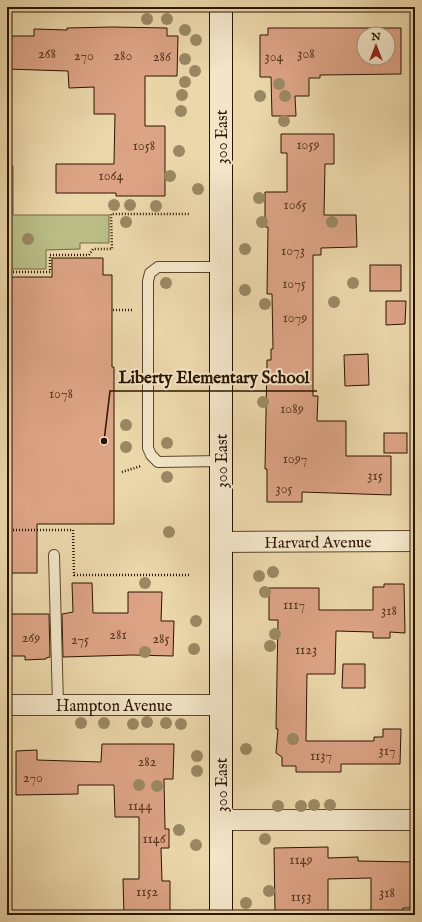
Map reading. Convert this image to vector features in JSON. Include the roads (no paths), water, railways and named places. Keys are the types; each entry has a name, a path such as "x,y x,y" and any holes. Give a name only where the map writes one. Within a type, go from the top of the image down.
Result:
{"street":[{"name":"300 East","path":"221,7 221,915"},
{"name":"Harvard Avenue","path":"221,542 415,541"},
{"name":"Hampton Avenue","path":"7,705 221,705"},
{"path":"221,820 415,820"}],"lane":[{"path":"221,267 158,267 150,273 148,281 148,448 151,455 158,462 221,461"},
{"path":"54,555 58,705"}],"place":[{"name":"Liberty Elementary School","path":"104,441"}]}
